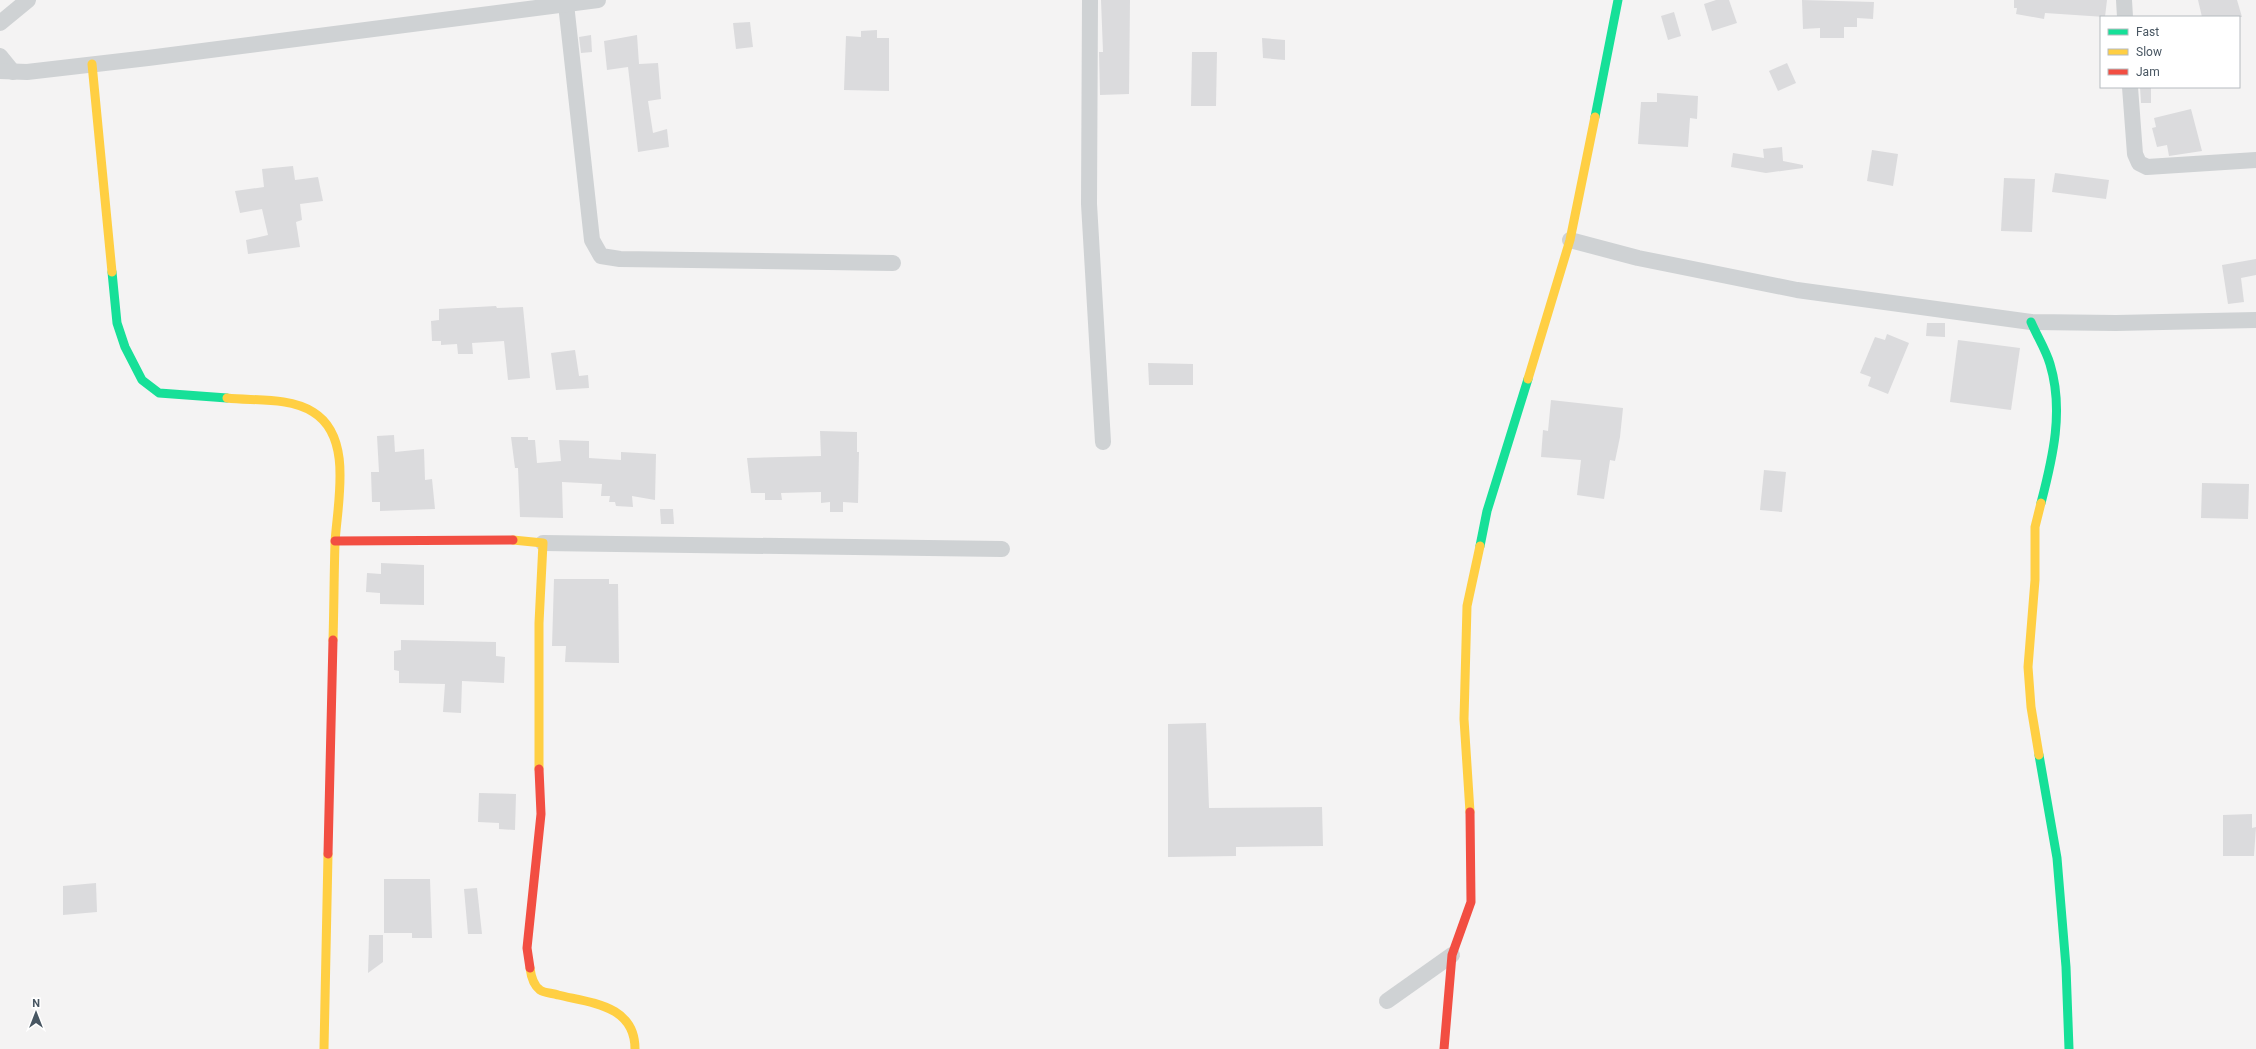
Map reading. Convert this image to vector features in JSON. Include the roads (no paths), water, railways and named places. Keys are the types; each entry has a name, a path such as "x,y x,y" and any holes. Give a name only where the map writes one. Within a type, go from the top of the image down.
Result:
{"street":[{"path":"0,22 28,0"},
{"path":"0,56 6,71 27,72 598,0"},
{"path":"1090,0 1089,204 1103,442"},
{"path":"1444,1049 1452,955 1471,902 1470,817 1464,719 1467,606 1487,511 1570,240 1618,0"},
{"path":"2124,0 2125,16"},
{"path":"566,4 592,240 601,256 628,259 893,263"},
{"path":"92,64 98,144 117,323 125,347 142,380 160,393 295,404 316,413 330,428 337,445 340,473 335,541 324,1049"},
{"path":"2130,88 2135,154 2139,163 2147,167 2256,160"},
{"path":"1570,240 1638,258 1797,290 2031,322 2116,323 2256,320"},
{"path":"2031,322 2050,364 2058,412 2052,460 2034,527 2035,580 2028,667 2032,707 2057,858 2066,966 2069,1049"},
{"path":"335,541 508,540 543,542 1002,549"},
{"path":"543,542 539,623 539,757 541,814 527,948 531,978 540,990 610,1008 627,1020 634,1040 635,1049"},
{"path":"1387,1001 1452,955"}]}
